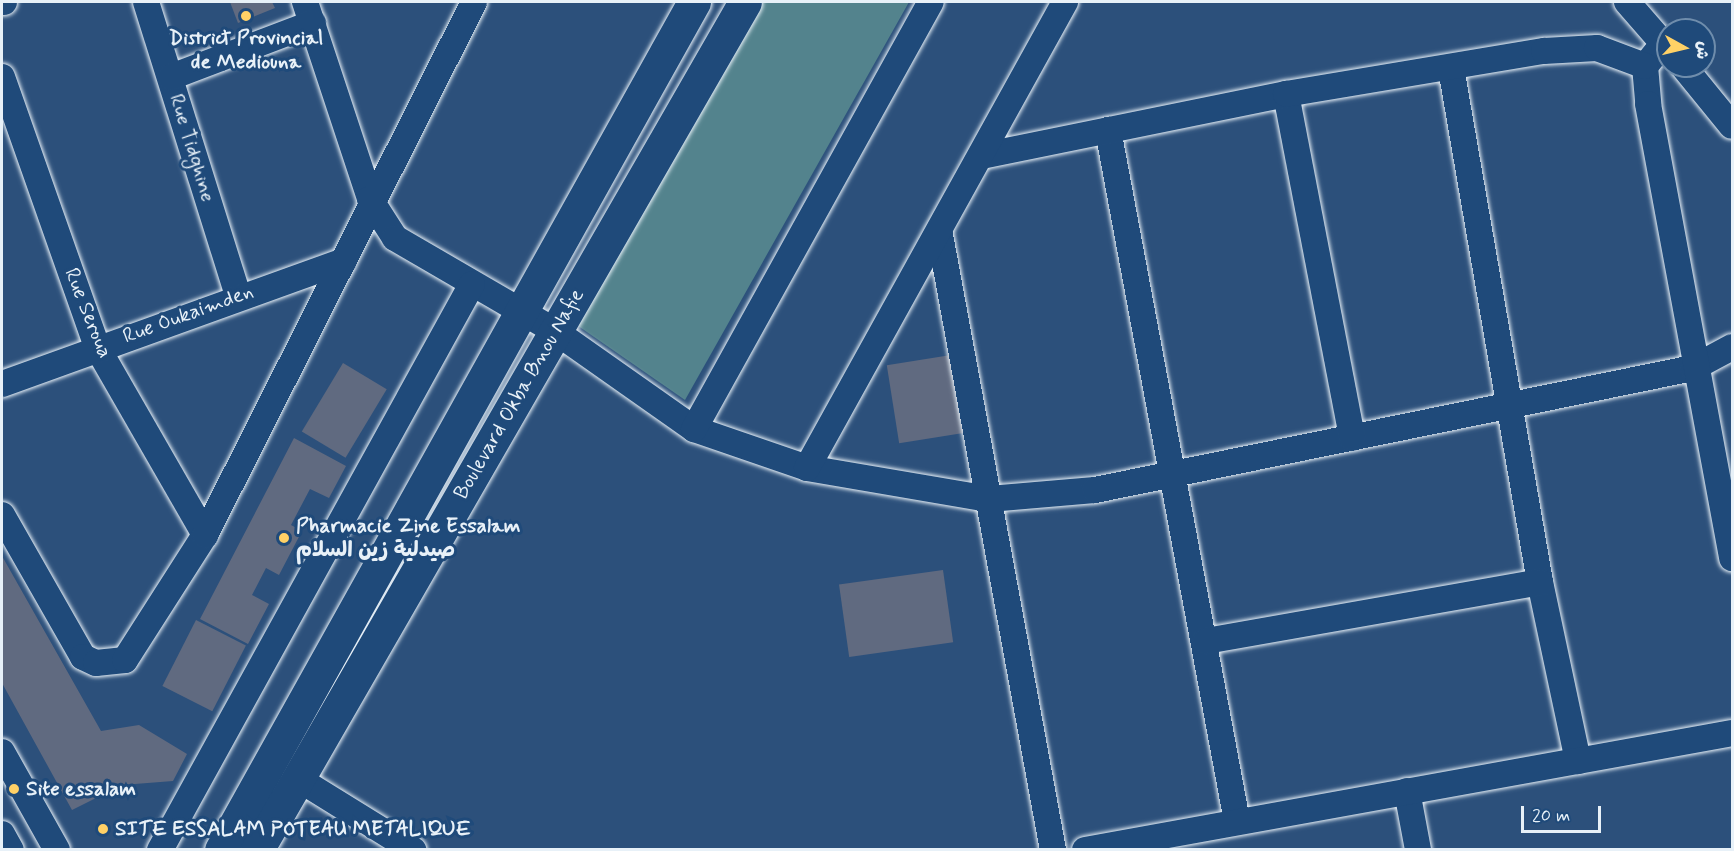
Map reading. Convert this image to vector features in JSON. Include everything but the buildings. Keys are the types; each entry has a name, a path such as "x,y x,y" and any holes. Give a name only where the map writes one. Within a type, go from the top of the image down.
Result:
{"main road":[{"name":"Boulevard Okba Bnou Nafie","path":"221,849 523,312 694,2"},
{"name":"Boulevard Okba Bnou Nafie","path":"257,849 744,2"}],"street":[{"name":"Rue Tidghine","path":"146,2 238,295"},
{"path":"2,515 83,657 96,663 125,660 205,536 343,261 370,199 474,2"},
{"path":"694,429 931,2"},
{"path":"807,468 940,235 1065,2"},
{"path":"1627,2 1656,35"},
{"path":"171,77 309,12 370,199 395,238 555,331 694,429 807,468 989,499 1095,490 1509,409 1693,368 1732,347"},
{"path":"982,156 1286,94 1576,47 1611,52 1645,66"},
{"path":"1645,66 1656,56"},
{"path":"1645,66 1693,368 1732,558"},
{"path":"1451,68 1540,582 1578,761"},
{"name":"Rue Seroua","path":"2,77 97,346 205,536"},
{"path":"1693,78 1732,126"},
{"path":"1286,94 1352,438"},
{"path":"1108,130 1176,474 1237,821"},
{"path":"940,235 1053,849"},
{"name":"Rue Oukaimden","path":"2,384 97,346 238,295 343,261"},
{"path":"160,849 472,284"},
{"path":"1206,641 1540,582"},
{"path":"1084,849 1732,733"},
{"path":"2,752 57,849"},
{"path":"297,778 413,849"},
{"path":"1407,791 1418,849"},
{"path":"2,834 10,849"}],"green space":[{"path":"751,2 909,2 685,400 571,321"}],"place":[{"name":"District Provincial de Mediouna","path":"246,16"},
{"name":"Pharmacie Zine Essalam صيدلية زين السلام","path":"284,538"},
{"name":"Site essalam","path":"14,789"},
{"name":"SITE ESSALAM POTEAU METALIQUE","path":"103,829"}]}
